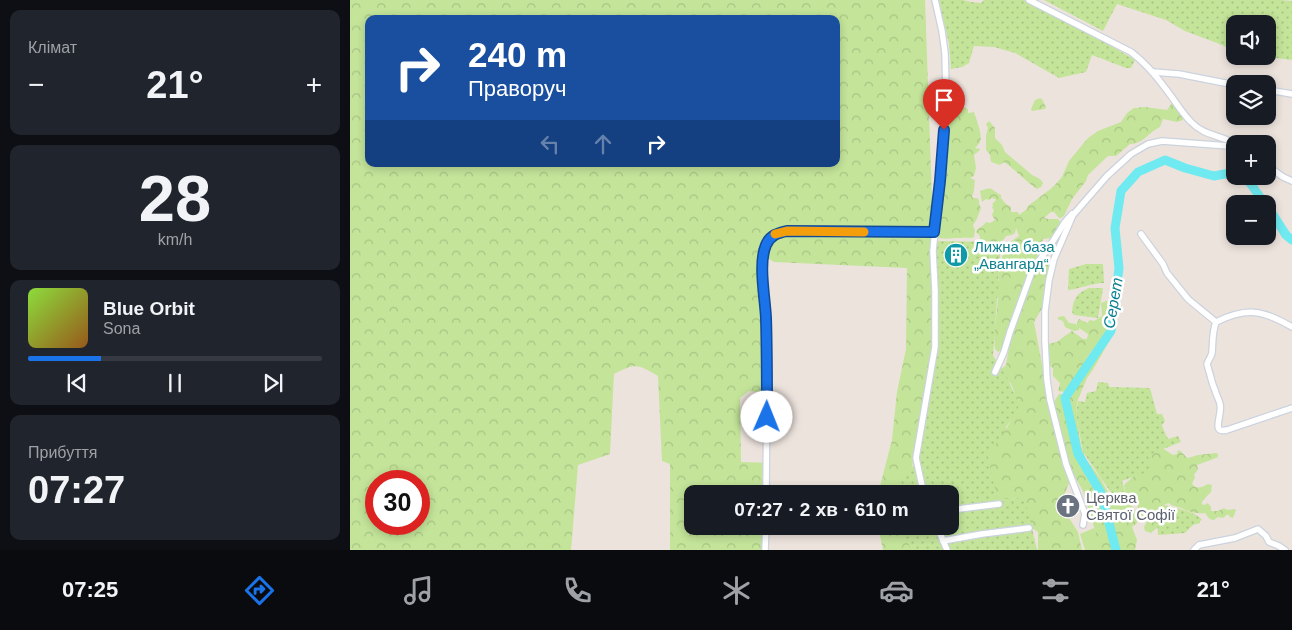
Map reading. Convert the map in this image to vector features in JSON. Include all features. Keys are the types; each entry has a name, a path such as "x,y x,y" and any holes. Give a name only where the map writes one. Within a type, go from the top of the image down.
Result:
{"street":[{"path":"922,485 916,458 935,348 934,232 942,166 946,88 945,53 935,0"},
{"path":"1029,0 1131,52 1153,72 1190,122 1200,130 1226,141"},
{"path":"1153,72 1179,74 1226,83"},
{"path":"1276,91 1292,94"},
{"path":"995,372 1004,352 1032,271 1068,217 1120,163 1130,154 1148,144 1162,141 1226,146"},
{"path":"1276,172 1292,182"},
{"path":"1078,208 1073,215 1051,269 1045,310 1045,341 1050,400 1066,464 1084,514 1083,525"},
{"path":"766,485 767,380 765,304 762,274 766,246 770,239 776,233 787,231 934,232"},
{"path":"1141,234 1167,272 1188,298 1216,322"},
{"path":"1292,327 1257,312 1227,317 1216,322 1212,340 1212,354 1207,364 1215,392 1219,398 1221,412 1217,426 1218,429 1228,430 1292,408"},
{"path":"959,509 999,504"},
{"path":"944,541 1029,528"},
{"path":"1194,550 1199,545 1235,538 1258,529 1266,536 1269,542 1285,550"},
{"path":"765,550 766,535"},
{"path":"941,535 947,550"}],"green space":[{"path":"350,0 925,0 933,228 941,206 946,135 950,109 960,102 963,104 963,107 968,109 968,113 974,112 980,131 981,139 975,148 980,150 974,155 976,168 974,176 970,178 975,180 972,196 979,200 981,208 973,225 975,230 974,237 944,239 934,237 933,340 927,384 912,467 900,485 880,485 892,440 897,392 906,349 907,268 774,262 766,257 767,393 749,391 740,398 741,462 768,463 768,485 684,485 684,535 768,535 769,550 670,550 670,464 662,461 658,376 641,367 627,368 614,374 610,454 578,465 571,550 350,550"},
{"path":"939,0 963,0 981,3 984,0 1024,0 1135,60 1131,68 1126,68 1092,55 1086,72 1059,78 1015,53 994,47 974,46 969,63 962,67 951,69 949,44"},
{"path":"1044,0 1292,1 1292,60 1276,58 1276,15 1226,15 1226,47 1185,31 1166,20 1117,4 1103,31"},
{"path":"1040,98 1046,107 1045,109 1032,111 1035,100"},
{"path":"1172,103 1176,104 1183,112 1183,120 1177,122 1163,119 1160,127 1142,140 1130,144 1116,156 1108,156 1088,175 1086,181 1072,199 1064,216 1059,218 1054,212 1051,212 1044,218 1058,219 1061,223 1056,236 1043,239 1041,250 1031,275 1043,259 1049,258 1050,264 1045,280 1044,305 1034,322 1053,423 1070,481 1060,504 1078,532 1082,550 1038,550 1038,532 1023,522 1023,501 1013,498 1004,506 996,502 954,399 996,431 1007,428 1012,417 1015,398 1012,386 1003,376 992,378 1006,365 1013,322 1006,343 998,352 995,349 994,334 998,299 995,286 999,280 1003,254 1011,242 1019,236 1016,228 1015,233 1006,236 998,243 980,239 976,232 977,230 986,222 990,223 995,220 992,215 994,210 992,204 996,200 992,198 982,202 980,191 990,188 1001,195 1006,204 1011,207 1011,212 1018,212 1019,215 1053,187 1062,177 1069,161 1088,138 1098,131 1121,122 1127,113 1134,108 1145,107 1167,110"},
{"path":"989,121 995,128 995,138 1002,145 1005,152 1032,175 1040,179 1043,183 1041,187 1037,189 1028,183 1004,162 1000,165 991,162 990,155 986,150 988,128 986,124"},
{"path":"932,241 1001,242 993,356 1005,372 1019,406 988,457 997,499 1025,498 1037,550 911,550 905,535 959,535 959,485 896,485 914,465 936,316"},
{"path":"1086,264 1103,264 1104,283 1068,290 1069,269"},
{"path":"1089,288 1103,288 1098,318 1074,315 1072,312 1076,297"},
{"path":"1112,299 1112,316 1108,329 1089,354 1081,371 1067,390 1065,392 1058,391 1060,383 1053,376 1053,368 1049,365 1048,344 1057,342 1072,331 1083,339 1087,339 1088,334 1079,328 1079,330 1074,331 1065,327 1063,321 1058,319 1058,317 1064,316 1069,323 1076,324 1077,326 1079,319 1087,323 1090,320 1094,321 1102,316 1101,303"},
{"path":"1120,305 1122,306 1117,314 1111,338 1087,378 1077,402 1076,413 1081,446 1085,458 1101,479 1109,494 1121,495 1136,512 1137,523 1132,527 1137,540 1135,550 1101,550 1083,491 1065,459 1054,402 1059,394 1063,394 1062,404 1068,412 1068,401 1074,386 1091,362 1110,329 1116,308","holes":["1068,413 1077,451 1092,483 1098,485 1107,510 1116,549 1105,522 1106,512 1075,456"]},
{"path":"1098,382 1108,383 1109,387 1150,388 1157,414 1162,414 1165,421 1162,425 1168,439 1178,436 1181,442 1148,455 1150,471 1122,481 1125,492 1112,494 1083,452 1076,414 1078,401 1085,402 1087,393 1096,391"},
{"path":"1162,448 1173,455 1177,454 1178,450 1188,458 1198,455 1218,454 1218,457 1197,465 1198,469 1192,484 1198,487 1208,484 1212,485 1211,492 1202,501 1202,504 1208,503 1211,511 1218,511 1224,508 1227,510 1234,509 1236,510 1233,518 1228,514 1223,518 1218,517 1212,520 1205,513 1190,512 1169,503 1160,506 1159,526 1151,533 1145,531 1144,527 1147,521 1139,512 1137,504 1126,497 1124,485 1136,474 1150,452"},
{"path":"1162,504 1195,514 1202,520 1185,533 1158,535 1158,508"},
{"path":"1094,528 1103,550 1085,550 1080,534"},
{"path":"880,535 907,535 914,550 883,550"}],"waterway":[{"name":"Серет","path":"1116,550 1101,493 1078,454 1065,398 1111,331 1119,268 1115,228 1121,191 1138,172 1165,160 1214,176 1226,174"},
{"name":"Серет","path":"1251,185 1259,195"},
{"name":"Серет","path":"1276,219 1286,235 1292,240"}],"slow traffic":[{"path":"775,234 787,231 864,232"}],"place":[{"name":"Лижна база „Авангард“","path":"956,255"},
{"name":"Церква Святої Софії","path":"1068,506"}],"route":[{"path":"767,417 766,317 762,274 766,246 770,239 776,233 787,231 934,232 944,130"}]}
